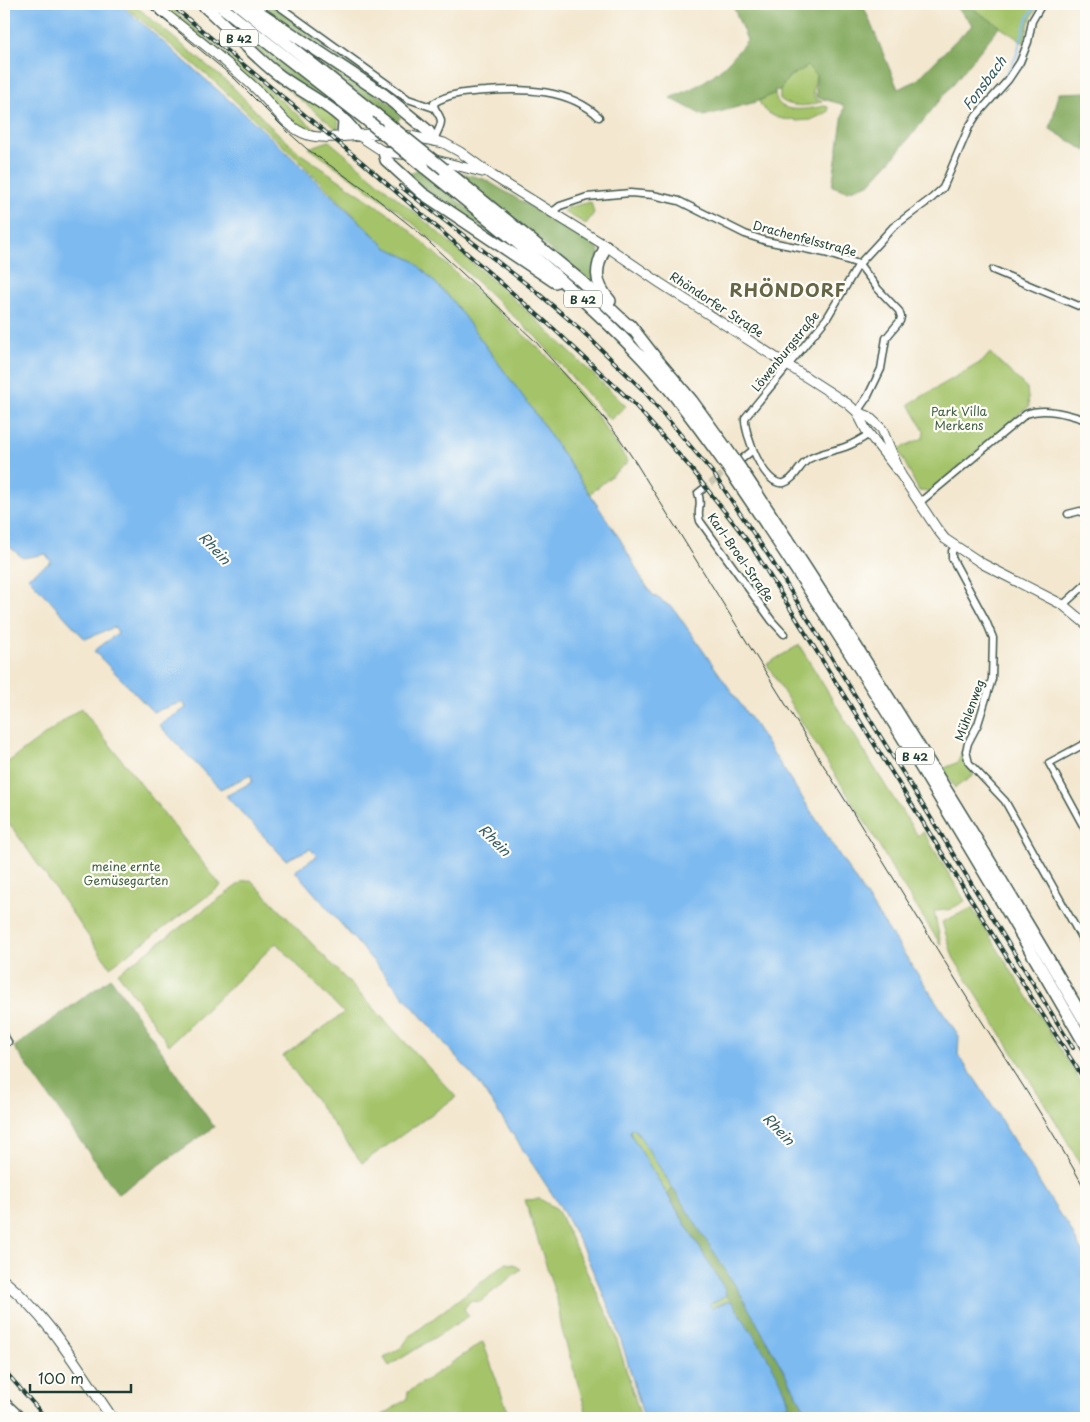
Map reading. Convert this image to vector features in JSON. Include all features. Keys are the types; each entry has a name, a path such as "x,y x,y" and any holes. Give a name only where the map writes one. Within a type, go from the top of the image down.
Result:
{"highway":[{"name":"B 42","path":"202,4 275,72 332,110 350,124 357,135"},
{"name":"B 42","path":"218,4 532,253 597,312 645,361 738,467 906,724 1086,1023"},
{"name":"B 42","path":"238,4 581,281 634,330"},
{"path":"247,4 383,94 428,131 434,140"},
{"path":"343,135 344,120"},
{"name":"B 42","path":"384,152 386,160 422,193 513,253 597,312"},
{"name":"B 42","path":"606,246 596,270 604,295 624,316 692,401 722,451"},
{"name":"B 42","path":"738,467 821,606 896,724 1013,919 1086,1046"}],"main road":[{"name":"Rhöndorfer Straße","path":"153,4 250,84 280,116 298,131 310,136 321,137 405,134 444,143 848,404 857,412 868,432 901,475 937,529 956,547 983,564 1063,605 1086,624"},
{"path":"384,152 393,137 405,134"},
{"name":"Rhöndorfer Straße","path":"357,135 384,152 419,155 468,167 493,176"},
{"path":"419,155 427,151 434,140"},
{"name":"Rhöndorfer Straße","path":"857,412 868,416 882,429 901,475"},
{"path":"868,432 868,423 874,421"},
{"path":"4,1281 32,1307 49,1327 112,1418"}],"street":[{"path":"276,4 408,99 434,108 439,115 441,123 434,140"},
{"name":"Löwenburgstraße","path":"753,450 745,425 746,416 827,318 860,264 893,227 943,188 969,127 976,116 1008,80 1020,62 1028,42 1032,21 1042,4"},
{"path":"434,108 434,102 449,96 494,90 530,89 562,96 599,117"},
{"name":"Drachenfelsstraße","path":"551,213 560,206 588,197 630,193 654,195 686,204 745,234 766,241 826,253 860,264 878,289 899,311 901,317 900,321 886,338 881,369 868,396 857,412"},
{"path":"992,270 1086,309"},
{"path":"919,503 1026,414 1048,412 1086,420"},
{"path":"738,467 753,450 770,478 776,482 785,483 809,459 847,446 868,432"},
{"name":"Karl-Broel-Straße","path":"702,489 698,493 701,505 698,513 700,521 772,621 784,634"},
{"path":"1068,514 1080,511 1086,515"},
{"name":"Mühlenweg","path":"956,547 952,551 952,558 986,621 993,638 992,678 983,711 966,751 969,763 1005,801 1086,946"},
{"path":"1063,605 1086,584"},
{"path":"1086,743 1049,763 1086,831"},
{"path":"4,1035 8,1042 4,1045"},
{"path":"4,1400 23,1418"}],"green space":[{"path":"122,4 133,4 233,87 269,125 301,154 407,228 547,356 589,404 628,462 590,494 533,410 451,299 414,261 387,248 294,156 215,82"},
{"path":"159,4 166,4 315,129 311,131 297,126"},
{"path":"255,4 273,4 369,74 365,77"},
{"path":"732,4 870,4 864,7 898,89 916,81 973,25 954,4 965,4 1000,26 893,158 869,184 847,191 832,186 844,107 841,104 816,97 816,75 807,66 801,71 790,75 779,91 775,90 775,93 756,102 704,116 670,98 683,93 713,75 730,60 747,40"},
{"path":"965,4 1039,4 1029,22 1024,43"},
{"path":"225,17 232,19 326,93 332,101 318,97 289,79"},
{"path":"235,40 338,119 338,130 236,47"},
{"path":"307,47 400,110 400,118 396,123 304,51"},
{"path":"807,66 816,75 813,93 815,99 822,101 800,106 784,102 780,99 780,92 784,82"},
{"path":"1086,92 1086,151 1050,129 1059,93"},
{"path":"775,93 777,101 788,108 803,109 825,106 828,107 828,112 811,120 796,121 794,119 778,118 768,113 759,101"},
{"path":"329,141 433,228 528,312 626,406 610,420 536,337 444,251 399,211 309,148"},
{"path":"418,169 499,234 496,238 407,176"},
{"path":"455,171 484,179 596,245 599,250 595,287"},
{"path":"591,202 594,213 586,224 564,212 566,208"},
{"name":"Park Villa Merkens","path":"990,353 1027,388 1029,407 930,492 919,491 898,449 923,438 924,431 909,404 983,361"},
{"path":"799,645 890,793 918,836 923,831 965,901 949,910 934,911 941,945 897,877 872,833 767,664"},
{"name":"meine ernte Gemüsegarten","path":"81,708 221,886 110,967 4,816 4,765"},
{"path":"964,747 966,762 974,775 955,788 943,769 958,762"},
{"path":"251,880 456,1097 362,1163 283,1056 344,1013 276,943 169,1045 118,973 243,881"},
{"path":"972,908 1086,1090 1086,1174 1056,1122 953,957 942,922"},
{"path":"111,978 214,1127 118,1194 14,1047"},
{"path":"636,1128 740,1293 810,1418 789,1418 784,1412 757,1418 745,1418 745,1416 789,1405 786,1394 774,1368 733,1303 729,1301 711,1308 709,1305 630,1133 631,1129"},
{"path":"674,1188 740,1293 810,1418 789,1418 788,1396 733,1303 726,1295 724,1288 667,1193"},
{"path":"540,1199 557,1209 612,1324 641,1418 588,1418 562,1330 557,1299 525,1200"},
{"path":"506,1263 513,1264 521,1269 480,1302 470,1301 464,1309 469,1316 389,1366 384,1358 402,1347 409,1337"},
{"path":"483,1342 510,1418 378,1418 407,1399 408,1392"}],"water":[{"name":"Rhein","path":"4,4 120,4 262,129 386,247 414,261 451,299 533,410 620,539 652,594 674,609 757,728 959,1036 958,1055 979,1085 1060,1215 1067,1223 1086,1260 1086,1418 810,1418 740,1293 635,1129 631,1129 630,1133 724,1288 726,1295 709,1305 712,1308 729,1301 733,1303 781,1382 789,1405 745,1416 745,1418 644,1418 616,1323 583,1249 560,1206 479,1083 295,871 317,856 310,849 286,860 226,796 252,782 251,775 220,789 159,725 186,708 183,702 153,712 94,651 118,633 115,627 85,639 28,577 51,562 46,554 23,558 4,542"}],"waterway":[{"name":"Fonsbach","path":"965,128 974,108 1005,76 1016,57 1026,21 1036,4"}],"tunnel":[{"path":"703,489 729,469"}],"tram line":[{"path":"145,4 234,78 307,149 372,195 417,231 534,340 607,421"},
{"path":"602,416 636,463 1042,1116 1086,1191"}],"railway":[{"path":"170,4 363,163 554,329 632,402 689,466 750,544 1086,1082"},
{"path":"400,186 538,293 580,329 643,390 713,473 772,561 1073,1048"},
{"path":"4,1370 46,1418"}],"district":[{"name":"RHÖNDORF","path":"788,289"}]}
